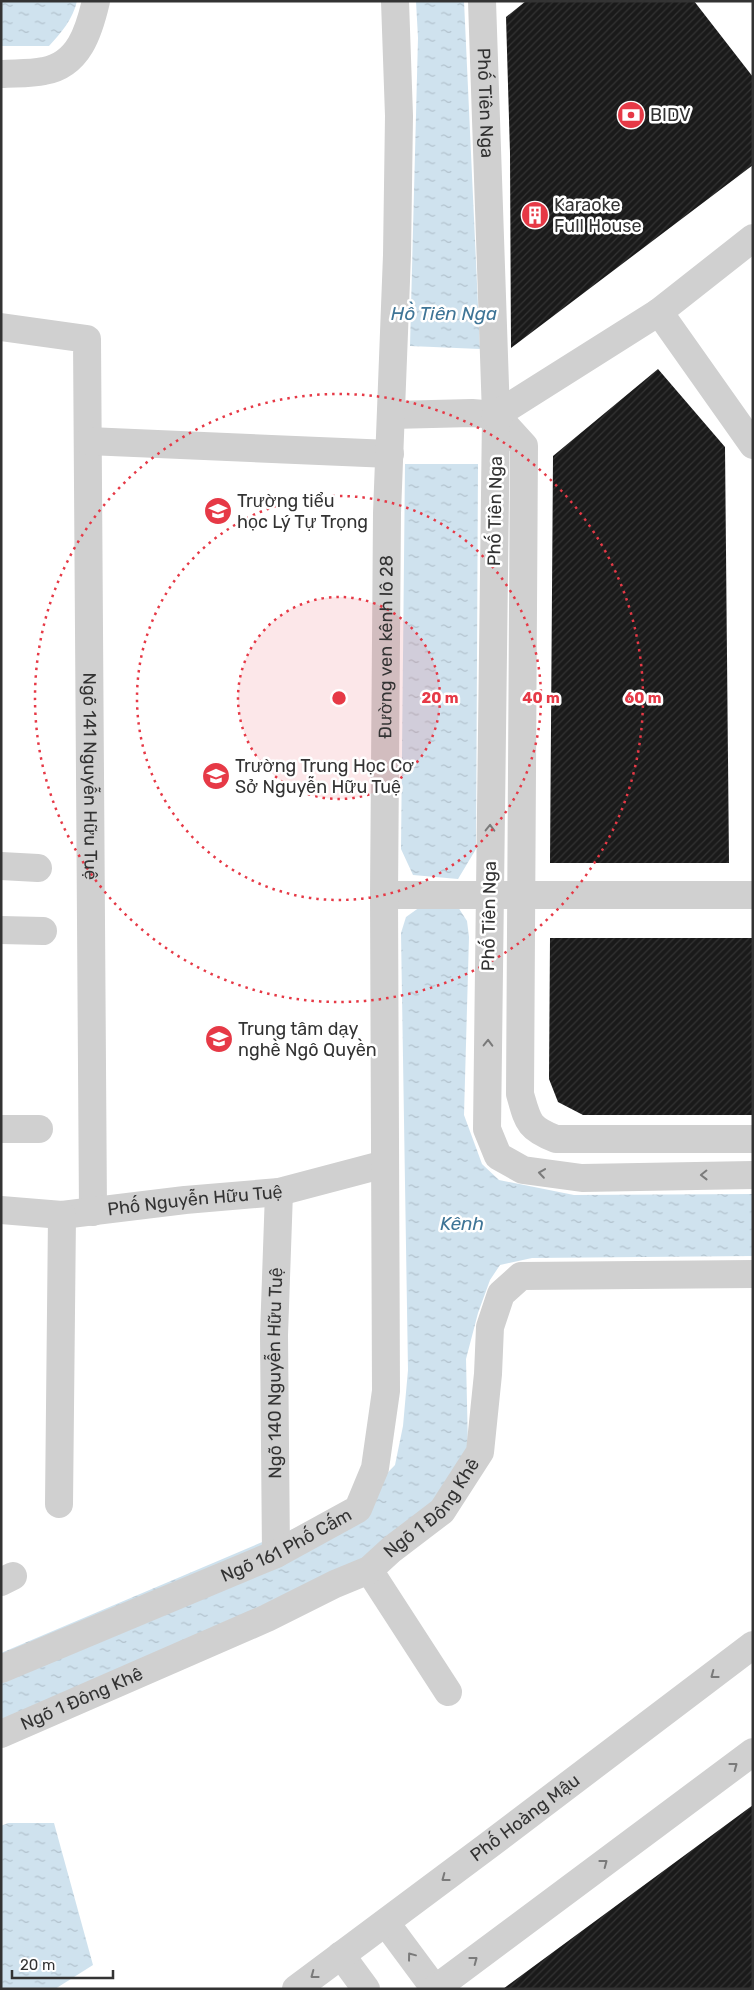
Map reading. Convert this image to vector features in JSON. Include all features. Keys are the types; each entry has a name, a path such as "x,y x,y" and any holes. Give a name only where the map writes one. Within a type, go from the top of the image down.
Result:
{"street":[{"path":"1,74 46,71 62,63 80,49 90,30 96,1"},
{"name":"Đường ven kênh lô 28","path":"385,1164 384,895 387,513 390,454 398,415 399,116 395,1"},
{"name":"Phố Tiên Nga","path":"482,1 489,894 487,1129 498,1156 522,1170 582,1178 753,1174"},
{"path":"398,415 484,414 659,312 753,238"},
{"path":"659,312 753,445"},
{"name":"Ngõ 141 Nguyễn Hữu Tuệ","path":"1,327 87,339 93,1212"},
{"name":"Phố Tiên Nga","path":"484,414 524,446 520,1094 527,1117 538,1132 556,1139 753,1139"},
{"path":"88,441 390,454"},
{"path":"1,866 38,868"},
{"path":"384,895 753,895"},
{"path":"1,930 44,931"},
{"path":"1,1129 39,1129"},
{"name":"Phố Nguyễn Hữu Tuệ","path":"1,1210 62,1215 185,1200 279,1192 385,1164"},
{"name":"Ngõ 161 Phố Cấm","path":"1,1669 276,1554 358,1509 375,1468 386,1391 385,1164"},
{"name":"Ngõ 140 Nguyễn Hữu Tuệ","path":"276,1554 274,1335 279,1192"},
{"path":"59,1504 59,1329 62,1215"},
{"name":"Ngõ 1 Đông Khê","path":"1,1734 267,1618 335,1584 369,1570 392,1549 442,1511 480,1452 488,1374 490,1327 502,1294 522,1276 753,1274"},
{"path":"369,1570 448,1692"},
{"name":"Phố Hoàng Mậu","path":"296,1989 753,1645"},
{"path":"386,1923 435,1989 753,1752"},
{"path":"341,1955 366,1989"}],"water":[{"path":"1,1 77,1 70,20 49,46 1,46"},
{"name":"Hồ Tiên Nga","path":"416,1 464,1 480,349 410,346 418,38"},
{"path":"405,464 478,464 476,849 458,879 413,875 401,849"},
{"name":"Kênh","path":"420,907 458,907 467,921 469,937 464,1115 482,1164 499,1180 574,1195 753,1194 753,1256 532,1258 500,1265 490,1280 478,1313 466,1359 468,1447 446,1489 414,1525 366,1559 1,1723 1,1653 319,1518 368,1493 395,1465 403,1426 408,1370 401,933 406,917"},
{"path":"8,1823 54,1823 93,1965 55,1989 1,1989 1,1826"}],"building":[{"name":"BIDV","path":"526,1 694,1 753,77 753,165 511,348 510,153 506,17"},
{"path":"658,369 725,447 729,863 550,863 553,456"},
{"path":"550,938 753,938 753,1115 583,1115 558,1102 549,1079"},
{"path":"753,1805 753,1989 503,1989"}],"place":[{"name":"BIDV","path":"631,115"},
{"name":"Karaoke Full House","path":"535,215"},
{"name":"Trường tiểu học Lý Tự Trọng","path":"218,511"},
{"name":"Trường Trung Học Cơ Sở Nguyễn Hữu Tuệ","path":"216,776"},
{"name":"Trung tâm dạy nghề Ngô Quyền","path":"219,1039"}]}
